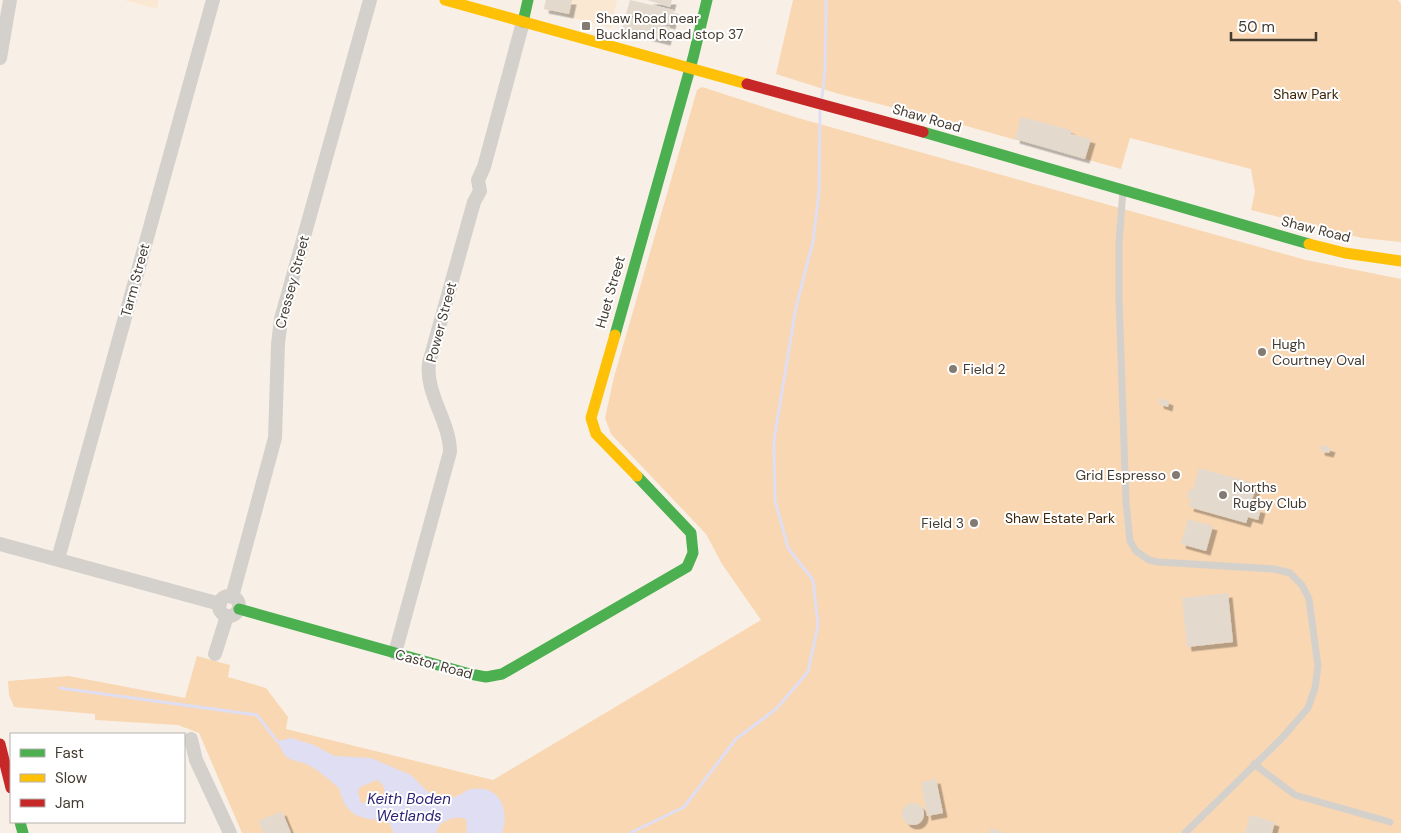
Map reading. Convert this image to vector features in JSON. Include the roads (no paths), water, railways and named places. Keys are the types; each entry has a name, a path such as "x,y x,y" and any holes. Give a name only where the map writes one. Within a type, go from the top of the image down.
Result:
{"street":[{"path":"0,58 10,0"},
{"name":"Tarm Street","path":"58,560 213,0"},
{"name":"Cressey Street","path":"215,654 233,607 275,438 278,344 281,319 370,0"},
{"name":"Shaw Road","path":"445,0 800,98 1345,253 1401,261"},
{"path":"523,22 528,0"},
{"name":"Huet Street","path":"692,559 691,533 600,439 593,430 591,422 606,362 690,68 707,0"},
{"name":"Power Street","path":"395,653 450,452 448,439 428,378 429,363 474,202 480,192 478,180 484,167 523,22"},
{"path":"0,544 220,604 221,613 233,607"},
{"name":"Castor Road","path":"233,607 470,674 496,676 684,570 692,559"},
{"path":"191,739 196,760 230,833"},
{"path":"0,744 2,759 10,785"}],"lane":[{"path":"1123,190 1119,243 1119,299 1125,489 1130,541 1136,551 1149,560 1158,562 1274,569 1290,573 1302,585 1309,599 1318,666 1315,688 1308,708 1282,738 1185,833"},
{"path":"1254,764 1295,795 1390,822"}],"water":[{"name":"Keith Boden Wetlands","path":"291,738 314,745 334,756 371,758 411,775 427,791 442,799 454,797 471,789 489,791 496,795 503,808 505,816 502,833 467,833 466,819 453,818 440,825 436,833 394,833 389,823 385,821 367,819 354,814 345,805 339,788 310,766 288,758 277,741","holes":["377,780 384,789 381,800 361,803 358,792 360,787"]}],"waterway":[{"path":"822,97 825,71 826,0"},
{"path":"630,833 684,807 736,739 776,709 808,672 818,625 813,580 788,548 775,500 774,440 796,307 813,242 819,192 820,111"},
{"path":"60,688 257,715 277,741"}],"place":[{"name":"Shaw Road near Buckland Road stop 37","path":"586,26"},
{"name":"Hugh Courtney Oval","path":"1262,352"},
{"name":"Field 2","path":"953,369"},
{"name":"Grid Espresso","path":"1176,475"},
{"name":"Norths Rugby Club","path":"1223,495"},
{"name":"Field 3","path":"974,523"}],"park label":[{"name":"Shaw Park","path":"1306,94"},
{"name":"Shaw Estate Park","path":"1060,518"}]}
